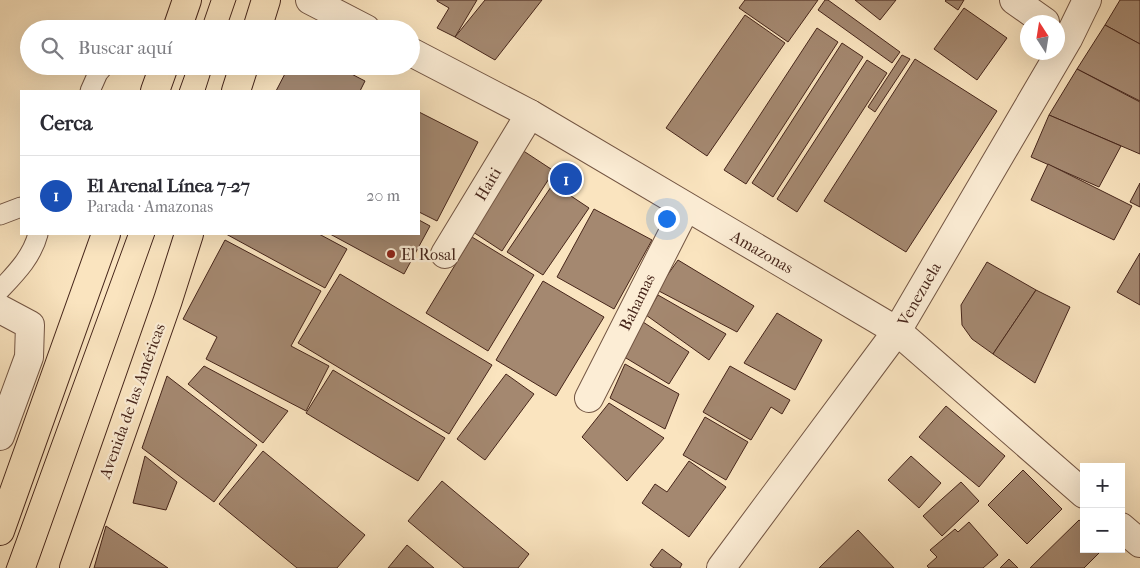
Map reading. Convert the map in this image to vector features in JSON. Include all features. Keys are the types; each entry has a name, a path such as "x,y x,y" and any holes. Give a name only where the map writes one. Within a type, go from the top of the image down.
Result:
{"main road":[{"path":"179,20 187,0"},
{"path":"260,20 266,0"},
{"path":"155,90 161,75"},
{"path":"236,90 241,75"},
{"path":"0,531 106,235"},
{"name":"Avenida de las Américas","path":"74,568 168,300 189,235"}],"street":[{"path":"310,0 349,20"},
{"path":"1014,0 1035,15"},
{"name":"Venezuela","path":"1065,32 1088,0"},
{"name":"Amazonas","path":"420,57 530,114 898,331 1080,490"},
{"name":"Venezuela","path":"722,568 898,331 1049,60"},
{"name":"Haiti","path":"445,254 530,114"},
{"name":"Bahamas","path":"589,398 686,207"},
{"path":"0,309 30,325 29,357 0,436"},
{"path":"1125,530 1140,543"}],"lane":[{"path":"90,90 97,75"},
{"path":"0,214 20,207"},
{"path":"0,290 19,269 34,248 38,235"},
{"path":"0,265 19,269"}],"building":[{"path":"437,0 477,0 455,37 437,28 449,8"},
{"path":"485,0 542,0 495,60 455,37"},
{"path":"745,0 818,0 788,42 739,8"},
{"path":"825,0 828,0 900,52 892,63 818,10"},
{"path":"855,0 896,0 880,20"},
{"path":"946,0 964,0 958,10"},
{"path":"1120,0 1140,0 1140,44 1105,25"},
{"path":"964,8 1007,38 977,80 934,49"},
{"path":"745,15 785,43 707,156 666,128"},
{"path":"1105,25 1140,44 1140,101 1077,69"},
{"path":"817,28 838,42 746,184 724,170"},
{"path":"842,43 863,57 773,197 752,183"},
{"path":"902,55 910,59 875,112 868,107"},
{"path":"915,59 997,111 906,252 824,201"},
{"path":"867,60 887,73 797,212 777,199"},
{"path":"1077,69 1140,102 1140,154 1049,115"},
{"path":"284,75 353,75 365,81 360,90 277,90"},
{"path":"420,113 478,142 437,221 420,212"},
{"path":"1049,115 1121,146 1099,187 1031,157"},
{"path":"522,150 554,171 502,251 470,230"},
{"path":"1048,164 1132,206 1114,240 1031,200"},
{"path":"1140,183 1140,207 1130,202"},
{"path":"553,184 589,208 543,275 507,252"},
{"path":"594,209 652,240 614,309 557,277"},
{"name":"El Rosal","path":"420,221 430,226 404,274 332,235 420,235"},
{"path":"228,235 321,235 347,249 325,288"},
{"path":"472,237 534,275 488,351 426,313"},
{"path":"225,240 321,291 291,346 329,366 306,411 206,359 217,337 183,319"},
{"path":"1140,253 1140,305 1117,292"},
{"path":"678,260 754,306 737,332 657,290"},
{"path":"987,262 1036,290 993,354 972,339 962,325 961,305"},
{"path":"340,274 492,365 449,434 298,343"},
{"path":"543,281 604,317 556,396 496,360"},
{"path":"1036,290 1070,307 1035,383 993,354"},
{"path":"658,295 726,334 709,360 646,315"},
{"path":"777,313 822,340 795,390 744,363"},
{"path":"643,322 689,352 669,384 621,355"},
{"path":"625,364 679,394 665,429 610,398"},
{"path":"204,366 288,411 263,443 188,384"},
{"path":"730,366 790,400 782,414 771,407 751,440 703,412"},
{"path":"333,370 445,438 418,481 306,413"},
{"path":"506,374 534,394 485,460 457,439"},
{"path":"167,376 257,445 214,502 142,448"},
{"path":"609,403 664,438 627,481 582,437"},
{"path":"946,406 1005,456 979,487 919,437"},
{"path":"705,417 748,442 726,480 683,455"},
{"path":"263,451 365,535 337,568 297,568 219,504"},
{"path":"145,456 177,482 166,510 133,503"},
{"path":"911,456 941,483 919,508 888,480"},
{"path":"689,461 726,487 689,537 642,503 655,484 667,492"},
{"path":"1023,470 1062,509 1027,544 988,505"},
{"path":"442,481 529,554 518,568 464,568 408,521"},
{"path":"961,482 979,501 942,536 923,516"},
{"path":"1079,520 1080,553 1099,553 1084,568 1030,568"},
{"path":"969,522 998,555 983,568 929,568 927,566 937,557 930,550 955,529 958,532"},
{"path":"106,526 168,568 94,568"},
{"path":"858,530 894,568 819,568"},
{"path":"407,545 434,568 388,568"},
{"path":"662,549 682,564 680,568 654,568 650,565"},
{"path":"1009,559 1018,568 1000,568"}],"tram line":[{"path":"204,20 211,0"},
{"path":"229,20 236,0"},
{"path":"179,90 185,75"},
{"path":"205,90 210,75"},
{"path":"6,568 128,235"},
{"path":"36,568 155,235"}],"place":[{"name":"El Arenal Línea 7-27","path":"566,179"},
{"name":"El Rosal","path":"391,254"}]}
